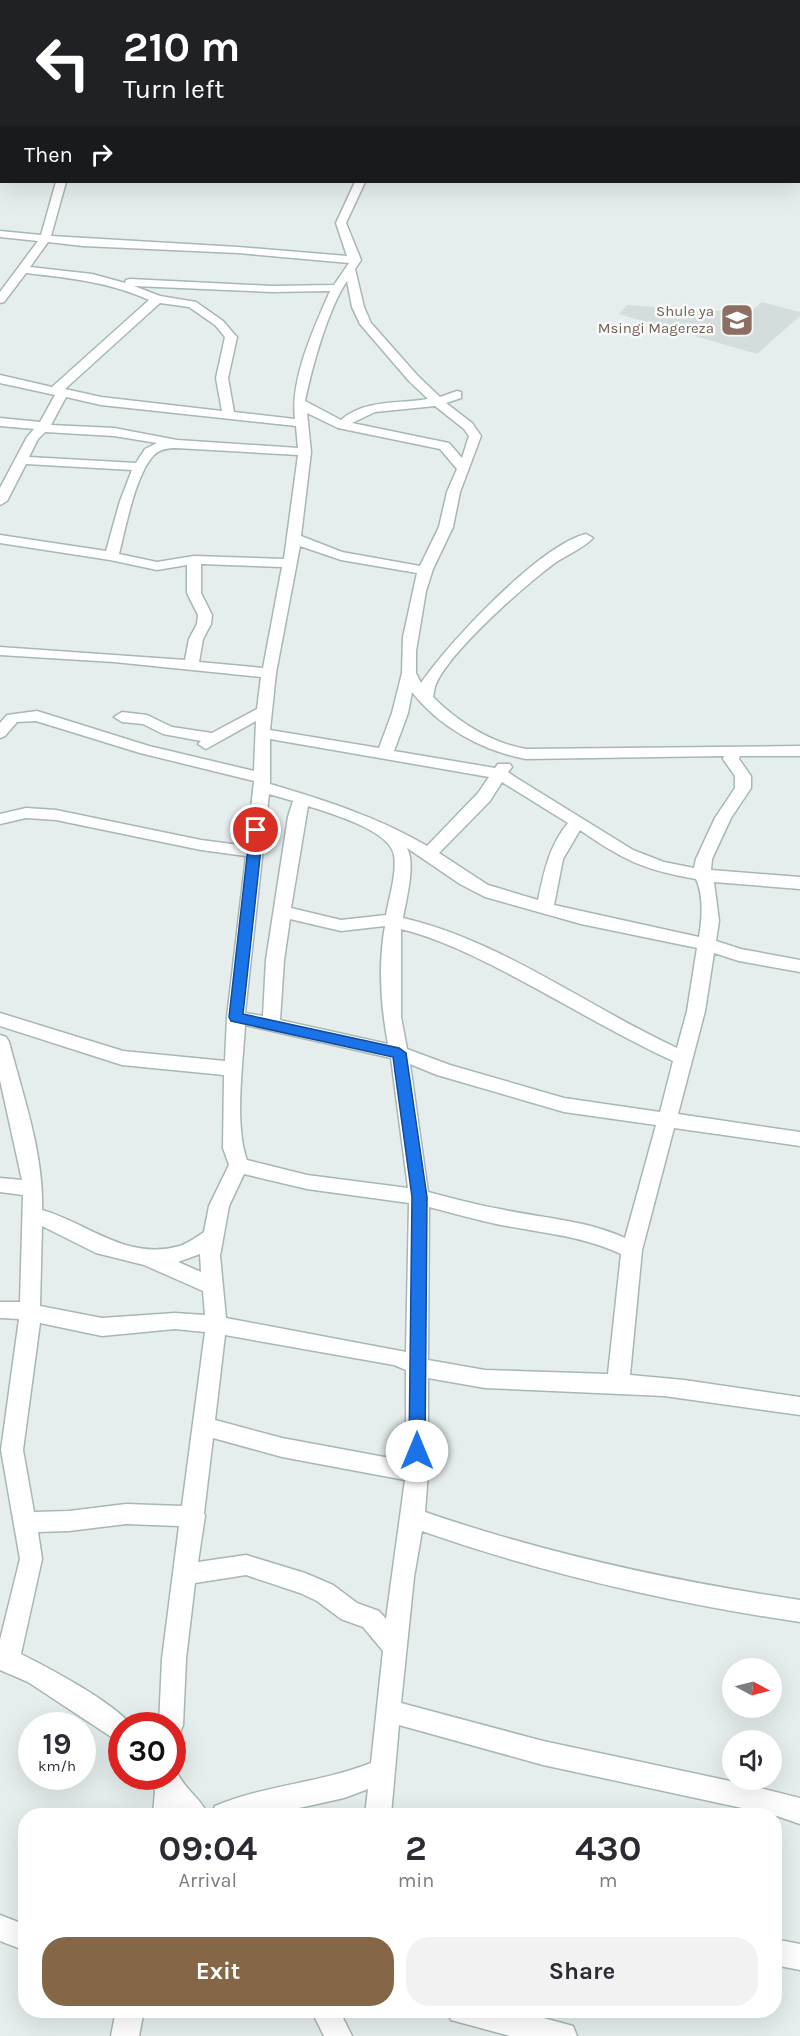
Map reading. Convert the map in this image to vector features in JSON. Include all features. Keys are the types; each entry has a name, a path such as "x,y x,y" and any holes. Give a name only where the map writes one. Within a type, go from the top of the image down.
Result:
{"street":[{"path":"0,300 45,239 62,183"},
{"path":"360,183 341,223 353,266 358,310 366,324 398,358 413,378 468,426 475,436 454,489 447,525 425,571 410,637 408,658 410,673 417,688 441,713 498,748 513,752 532,754 800,751"},
{"path":"0,234 45,239 248,251 353,266"},
{"path":"172,1712 174,1659 194,1516 216,1325 210,1256 219,1206 239,1165 233,1148 232,1108 236,1017 262,782 262,733 268,673 290,563 305,452 298,402 314,346 338,288 353,266"},
{"path":"22,269 73,274 109,282 137,290 157,299 192,304 207,314 231,337 226,350 222,376 223,391 229,406 228,414"},
{"path":"109,282 205,284 282,290 338,288"},
{"path":"0,501 24,460 33,437 44,427 59,391 157,299"},
{"path":"0,379 101,401 300,423"},
{"path":"342,425 347,419 367,410 438,401 457,395"},
{"path":"298,402 315,413 342,425 444,446 463,468"},
{"path":"0,422 114,432 176,444 305,452"},
{"path":"112,556 125,510 148,454 156,447 176,444"},
{"path":"24,460 141,467"},
{"path":"294,538 309,548 425,571"},
{"path":"426,697 428,685 468,632 543,567 574,543 586,538"},
{"path":"0,539 112,556 157,566 194,560 290,563"},
{"path":"190,666 196,639 204,624 205,615 194,592 194,560"},
{"path":"0,651 114,658 268,673"},
{"path":"385,754 400,712 410,673"},
{"path":"184,758 233,726 265,711"},
{"path":"0,733 12,718 37,716 149,751 184,758 262,782 379,829 429,854 477,888 545,909 706,944 739,955 800,966"},
{"path":"122,717 147,720 168,731 215,738"},
{"path":"149,751 158,726"},
{"path":"262,733 500,774 518,788 578,822 626,853 646,862 702,873 800,882"},
{"path":"618,1384 632,1250 696,1011 710,900 708,886 702,873 706,852 723,818 743,788 743,776 731,759 734,751"},
{"path":"429,854 484,797 513,752"},
{"path":"271,1024 275,960 296,817 302,798"},
{"path":"0,819 26,813 56,815 201,845 254,852"},
{"path":"545,909 555,859 567,835 578,822"},
{"path":"379,829 395,841 402,854 401,877 392,921 390,954 392,1017 419,1197 417,1472 394,1647 379,1808"},
{"path":"283,911 303,918 352,926 367,921 392,921 429,932 496,959 638,1038 683,1058"},
{"path":"236,1017 399,1053 444,1070 543,1101 589,1110 800,1139"},
{"path":"0,1019 122,1058 234,1069"},
{"path":"0,1042 5,1088 22,1132 33,1189 30,1312 26,1363 12,1450 31,1559 4,1658 36,1674 108,1720"},
{"path":"239,1165 307,1182 419,1197 498,1217 591,1234 612,1240 632,1250"},
{"path":"0,1185 33,1189"},
{"path":"32,1215 53,1221 103,1247 148,1258 213,1286"},
{"path":"148,1258 185,1253 213,1237"},
{"path":"0,1310 30,1312 102,1327 175,1321 216,1325 396,1357 417,1367 505,1380 657,1387 800,1406"},
{"path":"203,1426 266,1445 320,1457 417,1472"},
{"path":"24,1522 69,1521 126,1514 194,1516"},
{"path":"412,1518 564,1566 733,1601 800,1611"},
{"path":"186,1575 215,1568 246,1565 305,1584 325,1593 349,1611 371,1619 394,1647"},
{"path":"389,1711 543,1753 744,1796 800,1811"},
{"path":"265,1808 333,1789 383,1771"},
{"path":"165,1790 166,1808"},
{"path":"174,1790 189,1808"},
{"path":"0,1928 18,1935"},
{"path":"782,1954 800,1957"},
{"path":"125,2036 128,2018"},
{"path":"492,2018 563,2036"}],"shaded area":[{"path":"762,302 800,312 800,316 757,354 619,314 627,305 749,313"}],"place":[{"name":"Shule ya Msingi Magereza","path":"737,320"}],"route":[{"path":"256,830 236,1017 399,1053 419,1197 417,1451"}]}
